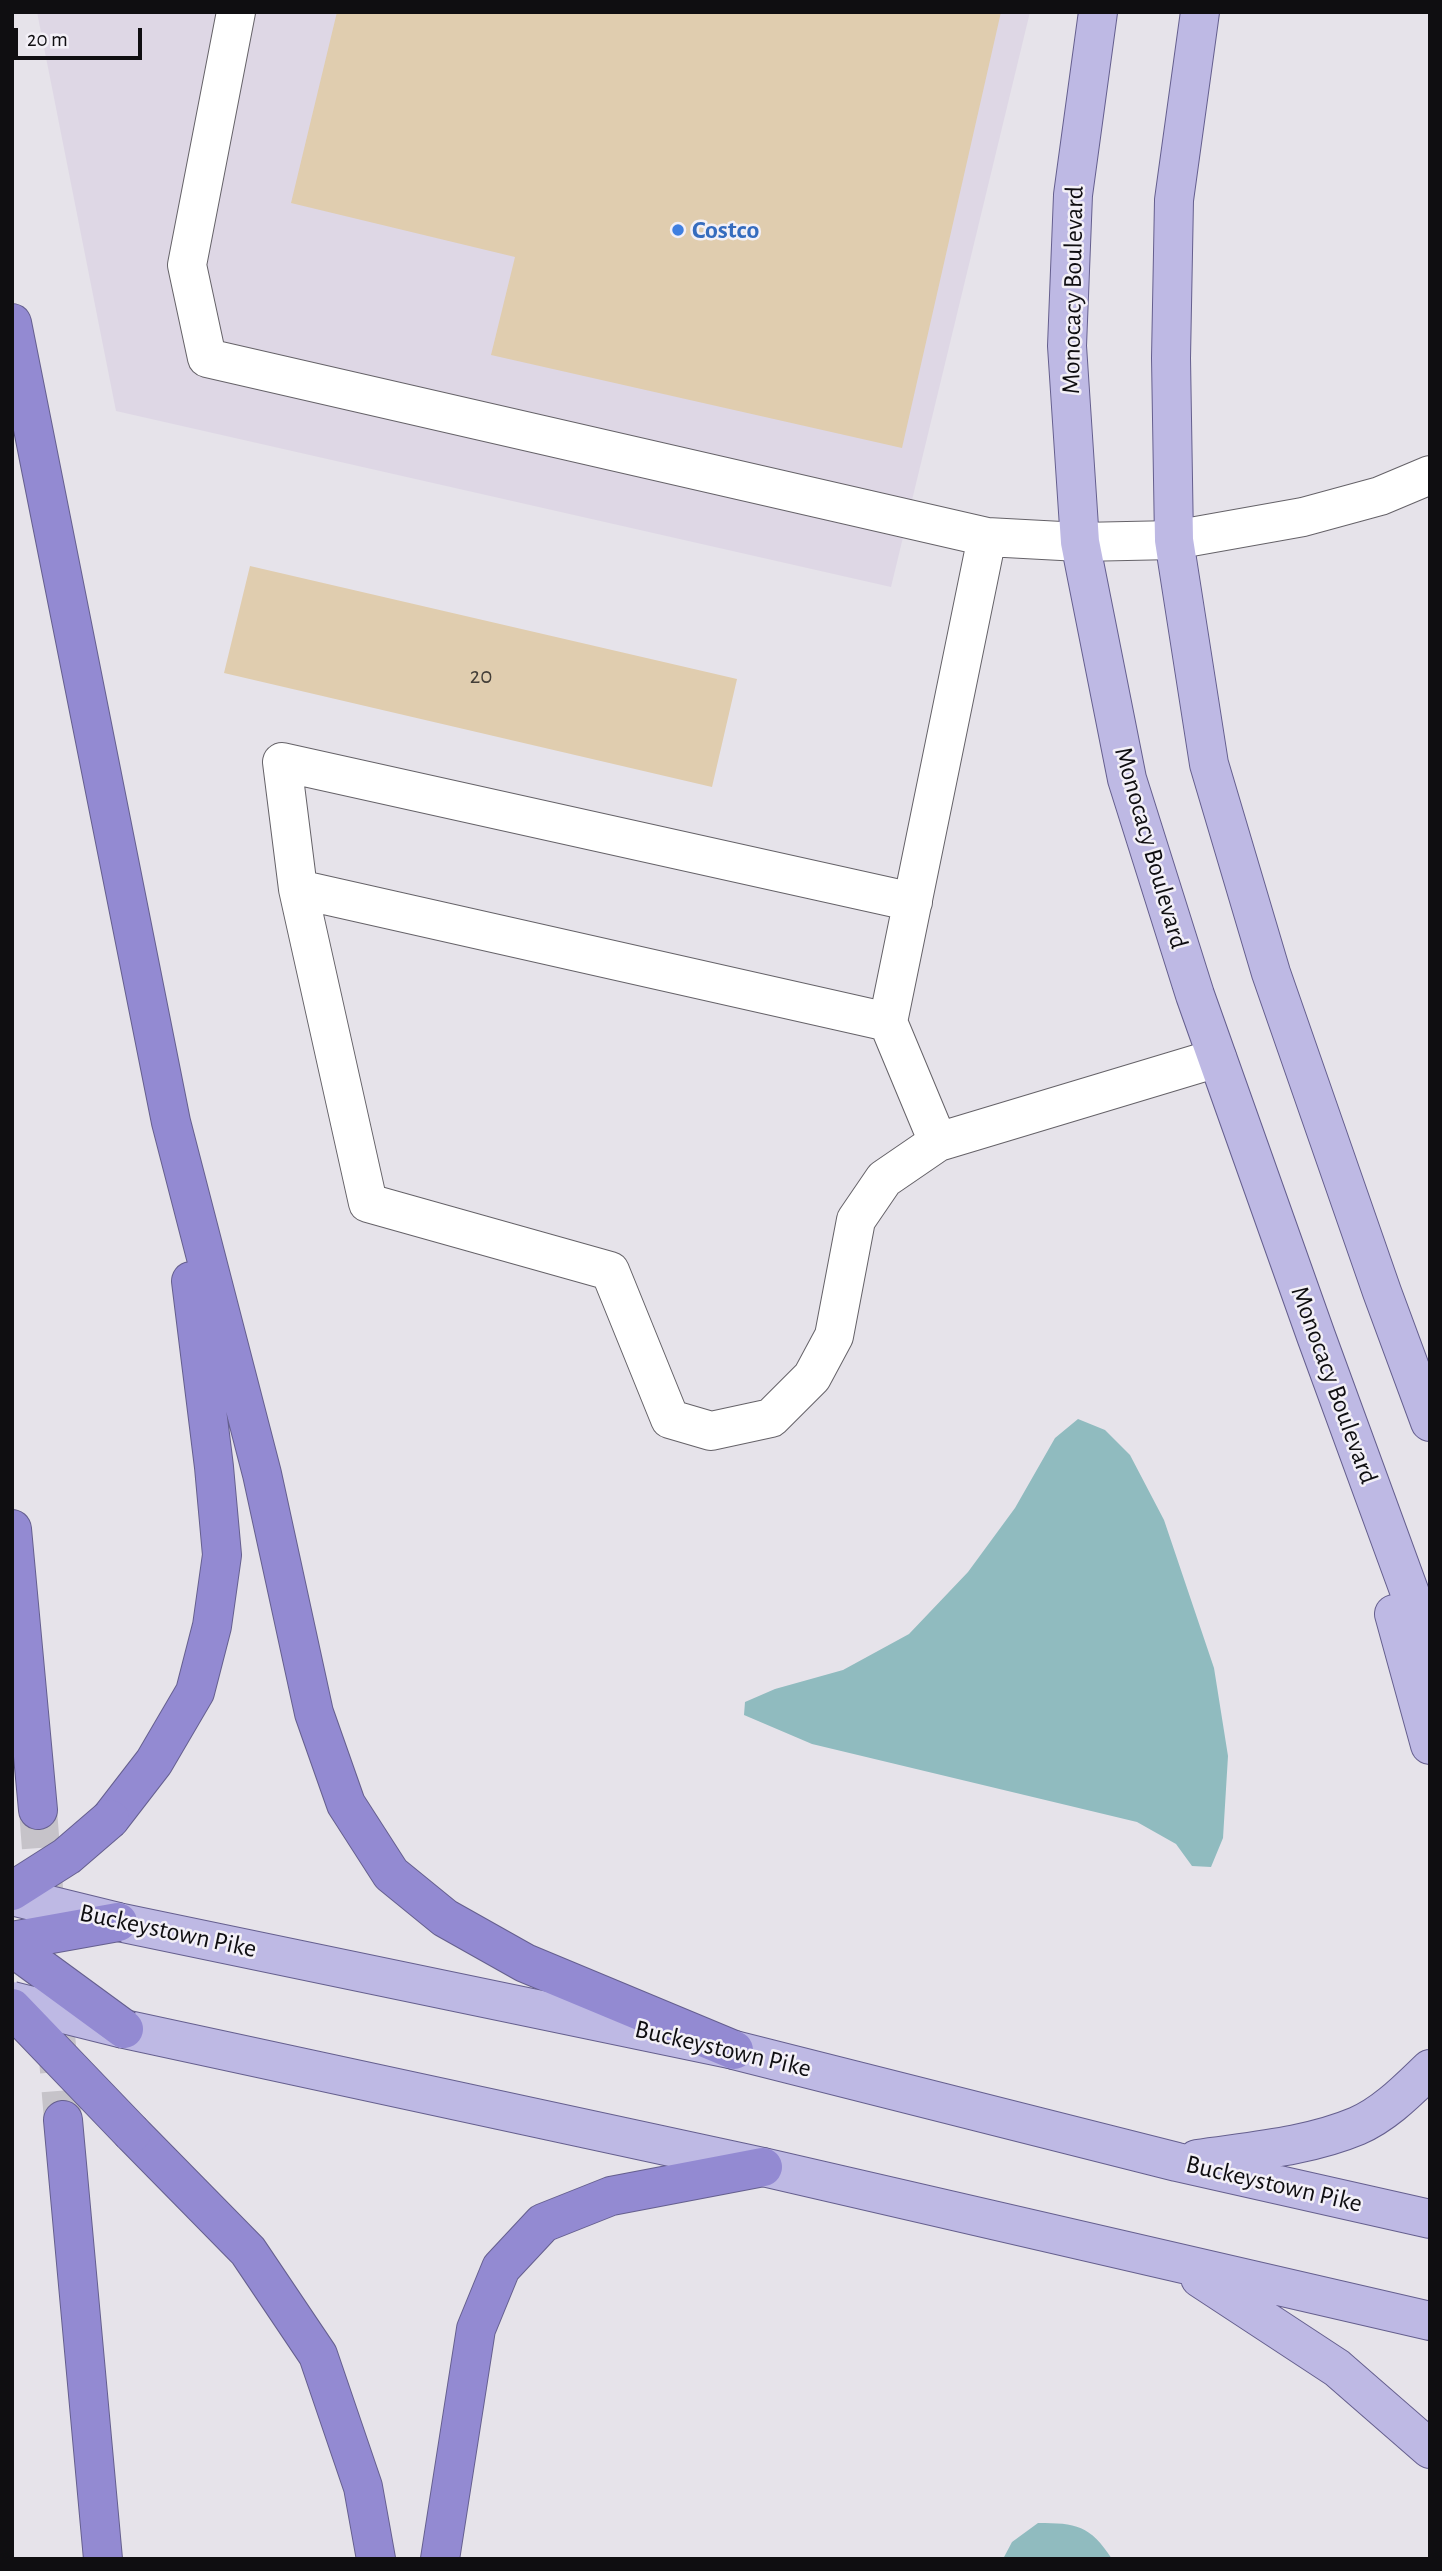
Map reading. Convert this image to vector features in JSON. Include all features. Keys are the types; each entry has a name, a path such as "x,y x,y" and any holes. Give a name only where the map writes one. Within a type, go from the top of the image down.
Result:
{"highway":[{"path":"12,323 171,1122 262,1474 314,1713 346,1804 391,1874 445,1918 525,1963 734,2050"},
{"path":"12,1894 67,1856 110,1819 154,1762 195,1692 212,1626 222,1555 214,1467 171,1122"},
{"path":"12,1530 38,1810"},
{"path":"12,1941 118,1922"},
{"path":"12,1947 124,2029"},
{"path":"12,2008 248,2251 318,2355 363,2487 376,2559"},
{"path":"63,2120 103,2559"},
{"path":"440,2559 476,2329 501,2268 543,2223 611,2196 763,2167"}],"main road":[{"name":"Monocacy Boulevard","path":"1098,12 1073,195 1067,346 1080,542 1127,779 1195,995 1315,1336 1430,1648"},
{"path":"1200,12 1174,200 1171,358 1174,540 1209,764 1271,973 1430,1422"},
{"path":"1315,1336 1430,1745"},
{"name":"Buckeystown Pike","path":"12,1894 118,1922 734,2050 1177,2162 1430,2220"},
{"path":"12,2001 124,2029 763,2167 1430,2321"},
{"path":"1177,2162 1306,2142 1358,2126 1399,2099 1430,2069"},
{"path":"1177,2263 1337,2368 1430,2449"}],"lane":[{"path":"236,12 187,265 207,358 987,537 1080,542 1174,540 1303,517 1380,496 1430,475"},
{"path":"938,1142 888,1023 987,537"},
{"path":"913,902 282,762 298,888 368,1203 610,1271 670,1419 711,1431 771,1418 812,1377 834,1336 856,1220 884,1179 938,1142 1217,1058"},
{"path":"298,888 888,1023"}],"shaded area":[{"path":"37,12 1030,12 891,587 116,411"}],"water":[{"path":"1078,1419 1105,1430 1130,1455 1164,1520 1214,1668 1228,1756 1223,1838 1211,1867 1192,1866 1176,1844 1137,1822 812,1744 744,1715 745,1702 775,1689 843,1670 909,1634 968,1572 1015,1508 1055,1438"},
{"path":"1038,2523 1081,2528 1096,2539 1112,2559 1003,2559 1012,2542"}],"building":[{"name":"Costco","path":"337,12 1001,12 902,448 491,355 515,257 291,203"},
{"path":"250,566 737,679 712,787 224,673"}],"tunnel":[{"path":"38,1810 45,1901"},
{"path":"56,2034 63,2120"}],"place":[{"name":"Costco","path":"678,230"}]}
